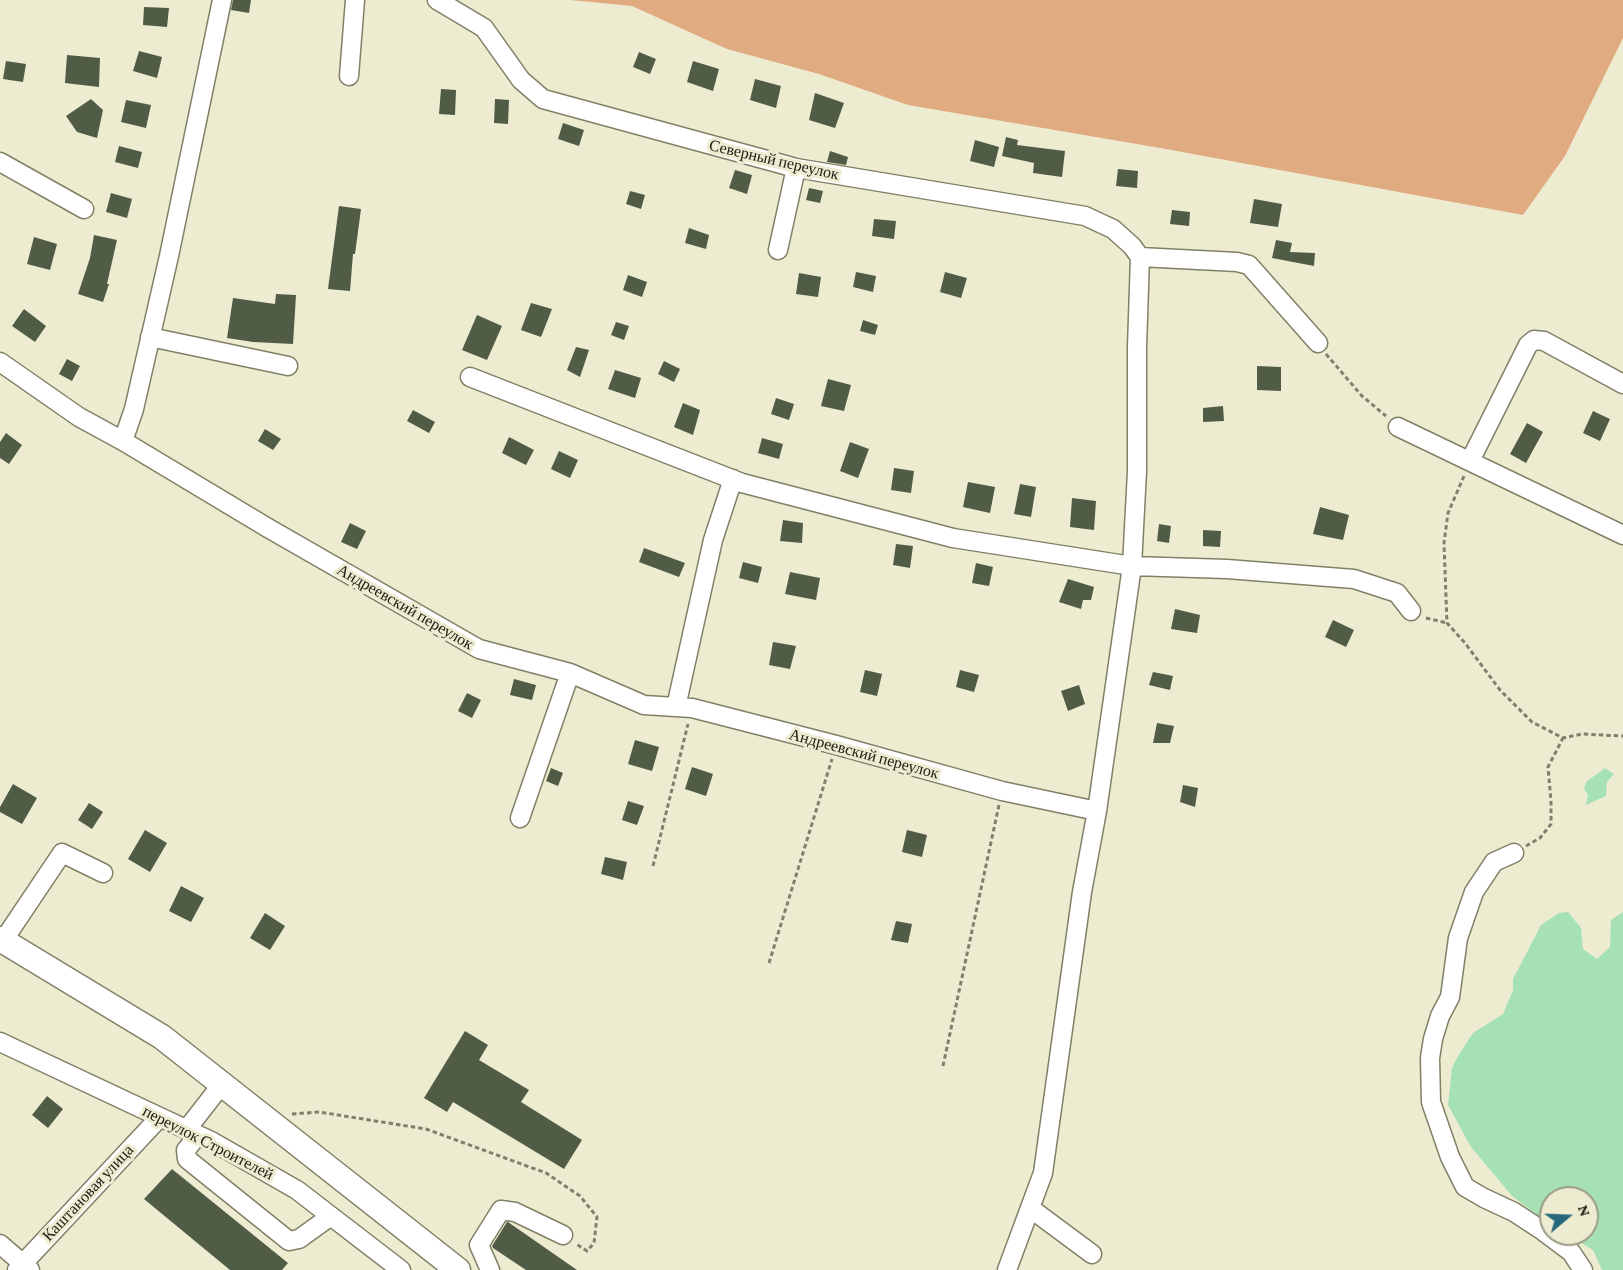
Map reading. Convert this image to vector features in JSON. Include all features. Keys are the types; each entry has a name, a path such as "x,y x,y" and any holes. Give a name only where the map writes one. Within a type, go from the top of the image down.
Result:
{"main road":[{"path":"1,940 162,1037 458,1270"}],"street":[{"path":"123,441 134,409 150,338 222,0"},
{"path":"349,76 355,0"},
{"name":"Северный переулок","path":"437,0 484,28 521,80 543,99 796,168 1085,216 1113,229 1140,256"},
{"path":"0,162 84,209"},
{"path":"778,250 796,168"},
{"path":"1007,1270 1043,1173 1082,892 1097,811 1132,566 1137,471 1140,256 1236,262 1249,266 1318,343"},
{"path":"150,338 288,366"},
{"path":"1470,461 1528,345 1534,340 1544,341 1623,384"},
{"name":"Андреевский переулок","path":"0,362 79,417 479,649 570,673 644,705 684,708 836,745 1002,791 1097,811"},
{"path":"470,377 733,479 953,538 1132,566 1227,568 1354,579 1397,593 1411,611"},
{"path":"1398,427 1623,535"},
{"path":"684,708 713,540 733,479"},
{"path":"520,818 570,673"},
{"path":"1,940 62,853 103,873"},
{"path":"1514,853 1494,862 1474,892 1458,938 1450,997 1440,1016 1433,1039 1430,1059 1431,1102 1450,1156 1465,1186 1514,1212 1543,1231 1571,1252 1582,1270"},
{"name":"переулок Строителей","path":"0,1042 192,1132 297,1190 401,1270"},
{"path":"222,1084 192,1132 186,1150 187,1159 289,1241 299,1239 331,1216"},
{"name":"Каштановая улица","path":"23,1268 160,1117"},
{"path":"1030,1208 1092,1254"},
{"path":"490,1270 479,1245 501,1210 515,1212 563,1235"},
{"path":"0,1244 23,1268"}],"path":[{"path":"1318,343 1362,396 1398,427"},
{"path":"1447,623 1444,543 1448,513 1470,461"},
{"path":"1411,611 1429,620 1447,623 1500,690 1532,722 1563,738 1582,734 1623,736"},
{"path":"652,866 684,708"},
{"path":"1514,853 1540,837 1551,824 1548,767 1563,738"},
{"path":"769,963 836,745"},
{"path":"943,1066 1002,791"},
{"path":"263,1116 320,1112 426,1130 546,1173 580,1196 597,1217 594,1244 587,1251 563,1235"}],"shaded area":[{"path":"570,0 1623,0 1623,38 1565,156 1523,215 1166,149 908,105 819,74 727,49 632,6"},
{"path":"1605,768 1614,774 1607,782 1606,796 1586,805 1588,794 1584,790 1586,782"},
{"path":"1568,912 1581,928 1583,949 1597,959 1610,947 1611,920 1623,912 1623,1270 1602,1270 1593,1250 1586,1246 1599,1246 1599,1186 1539,1186 1539,1216 1512,1196 1471,1147 1448,1105 1452,1068 1458,1056 1473,1033 1503,1014 1513,990 1513,979 1541,925 1559,913"}],"building":[{"path":"233,0 251,0 249,13 231,10"},
{"path":"144,7 169,8 167,27 143,25"},
{"path":"139,51 162,57 157,78 133,71"},
{"path":"639,52 656,59 650,74 633,67"},
{"path":"67,55 100,58 99,87 65,83"},
{"path":"6,61 26,64 23,82 3,79"},
{"path":"693,61 719,69 713,91 687,82"},
{"path":"755,79 781,86 776,108 750,100"},
{"path":"441,89 456,90 455,115 439,114"},
{"path":"815,93 844,103 835,128 809,120"},
{"path":"91,99 103,110 97,138 77,132 66,116"},
{"path":"495,99 509,100 508,124 494,123"},
{"path":"126,100 151,105 146,128 121,122"},
{"path":"563,123 584,130 579,146 558,139"},
{"path":"1006,137 1018,140 1017,145 1065,151 1062,177 1033,173 1034,163 1002,156"},
{"path":"975,140 999,147 994,167 970,161"},
{"path":"119,146 142,152 138,168 115,162"},
{"path":"830,151 848,157 846,165 827,162"},
{"path":"1118,169 1138,171 1137,188 1116,186"},
{"path":"735,170 752,175 747,194 729,188"},
{"path":"809,188 823,191 820,203 806,200"},
{"path":"630,191 645,195 641,209 626,204"},
{"path":"111,193 132,199 127,218 106,212"},
{"path":"1254,199 1282,204 1278,227 1250,223"},
{"path":"339,206 361,209 355,254 353,254 350,291 328,289"},
{"path":"1172,210 1190,212 1189,226 1170,224"},
{"path":"874,219 896,221 894,239 872,236"},
{"path":"689,228 709,235 706,249 685,243"},
{"path":"94,235 117,240 107,284 109,284 103,302 78,294 90,258"},
{"path":"34,237 57,244 50,270 27,264"},
{"path":"1276,240 1292,243 1290,252 1315,253 1314,266 1272,258"},
{"path":"856,272 876,276 873,292 853,287"},
{"path":"945,272 967,278 961,298 940,292"},
{"path":"799,273 821,277 818,297 796,294"},
{"path":"628,275 647,282 642,297 623,290"},
{"path":"276,294 296,295 293,344 227,338 233,298 275,304"},
{"path":"531,303 552,309 541,337 521,330"},
{"path":"24,309 46,326 35,342 12,326"},
{"path":"477,315 502,326 487,360 462,350"},
{"path":"863,320 878,325 875,335 860,331"},
{"path":"616,322 629,326 624,340 611,335"},
{"path":"576,347 589,350 580,377 567,370"},
{"path":"67,359 80,366 72,381 59,374"},
{"path":"664,361 680,369 674,382 658,374"},
{"path":"1257,366 1281,367 1281,391 1257,390"},
{"path":"615,370 641,378 635,398 608,389"},
{"path":"828,379 851,385 844,411 821,406"},
{"path":"776,398 794,404 789,420 771,414"},
{"path":"683,403 700,410 693,435 674,427"},
{"path":"1223,406 1224,421 1203,422 1203,408"},
{"path":"413,410 435,422 429,433 407,421"},
{"path":"1593,411 1610,419 1600,441 1583,433"},
{"path":"1527,423 1543,432 1526,463 1510,454"},
{"path":"265,429 281,439 273,450 258,441"},
{"path":"6,433 22,445 9,464 0,458 0,442"},
{"path":"509,437 534,450 526,465 502,453"},
{"path":"762,438 783,444 779,459 758,453"},
{"path":"850,442 869,449 858,478 840,471"},
{"path":"559,451 578,460 570,478 551,469"},
{"path":"894,468 914,471 911,493 891,490"},
{"path":"968,482 995,487 990,513 963,507"},
{"path":"1020,484 1036,487 1031,517 1014,514"},
{"path":"1072,498 1096,501 1094,530 1070,527"},
{"path":"1320,507 1349,515 1343,540 1313,534"},
{"path":"783,520 803,523 802,543 780,541"},
{"path":"350,523 366,531 357,549 341,542"},
{"path":"1159,524 1171,526 1169,543 1157,541"},
{"path":"1203,530 1221,531 1220,547 1203,546"},
{"path":"896,544 913,546 910,568 893,565"},
{"path":"644,548 685,563 679,577 639,562"},
{"path":"743,562 762,567 758,583 739,578"},
{"path":"976,563 993,567 989,586 972,583"},
{"path":"790,572 820,578 816,600 785,594"},
{"path":"1068,579 1094,587 1091,600 1083,600 1081,609 1059,602"},
{"path":"1175,609 1200,615 1197,633 1171,629"},
{"path":"1333,620 1354,630 1346,647 1325,637"},
{"path":"773,642 796,646 790,669 769,665"},
{"path":"865,670 882,674 877,696 860,692"},
{"path":"960,670 979,675 974,692 956,687"},
{"path":"1153,672 1173,676 1170,690 1149,685"},
{"path":"514,679 536,685 532,700 510,695"},
{"path":"1079,685 1085,704 1068,711 1061,691"},
{"path":"467,693 481,700 472,718 458,711"},
{"path":"1157,723 1174,726 1170,743 1153,743"},
{"path":"635,740 659,747 652,771 628,764"},
{"path":"692,767 713,774 706,796 685,789"},
{"path":"551,768 563,773 558,786 546,781"},
{"path":"13,784 37,798 22,824 0,812 0,807"},
{"path":"1183,785 1198,788 1195,807 1180,802"},
{"path":"628,801 644,806 637,825 622,820"},
{"path":"89,803 103,812 92,829 78,820"},
{"path":"145,830 167,843 150,872 128,859"},
{"path":"907,830 927,835 922,857 902,852"},
{"path":"605,857 627,862 623,880 601,874"},
{"path":"181,886 204,898 191,922 169,911"},
{"path":"265,913 285,926 270,950 250,938"},
{"path":"896,921 912,924 908,943 891,940"},
{"path":"465,1031 488,1045 479,1060 529,1090 521,1102 582,1140 564,1169 453,1102 447,1112 424,1098"},
{"path":"47,1096 63,1109 48,1128 32,1115"},
{"path":"172,1169 288,1263 282,1270 230,1270 144,1199"},
{"path":"507,1222 577,1270 526,1270 493,1248 492,1246"}]}
